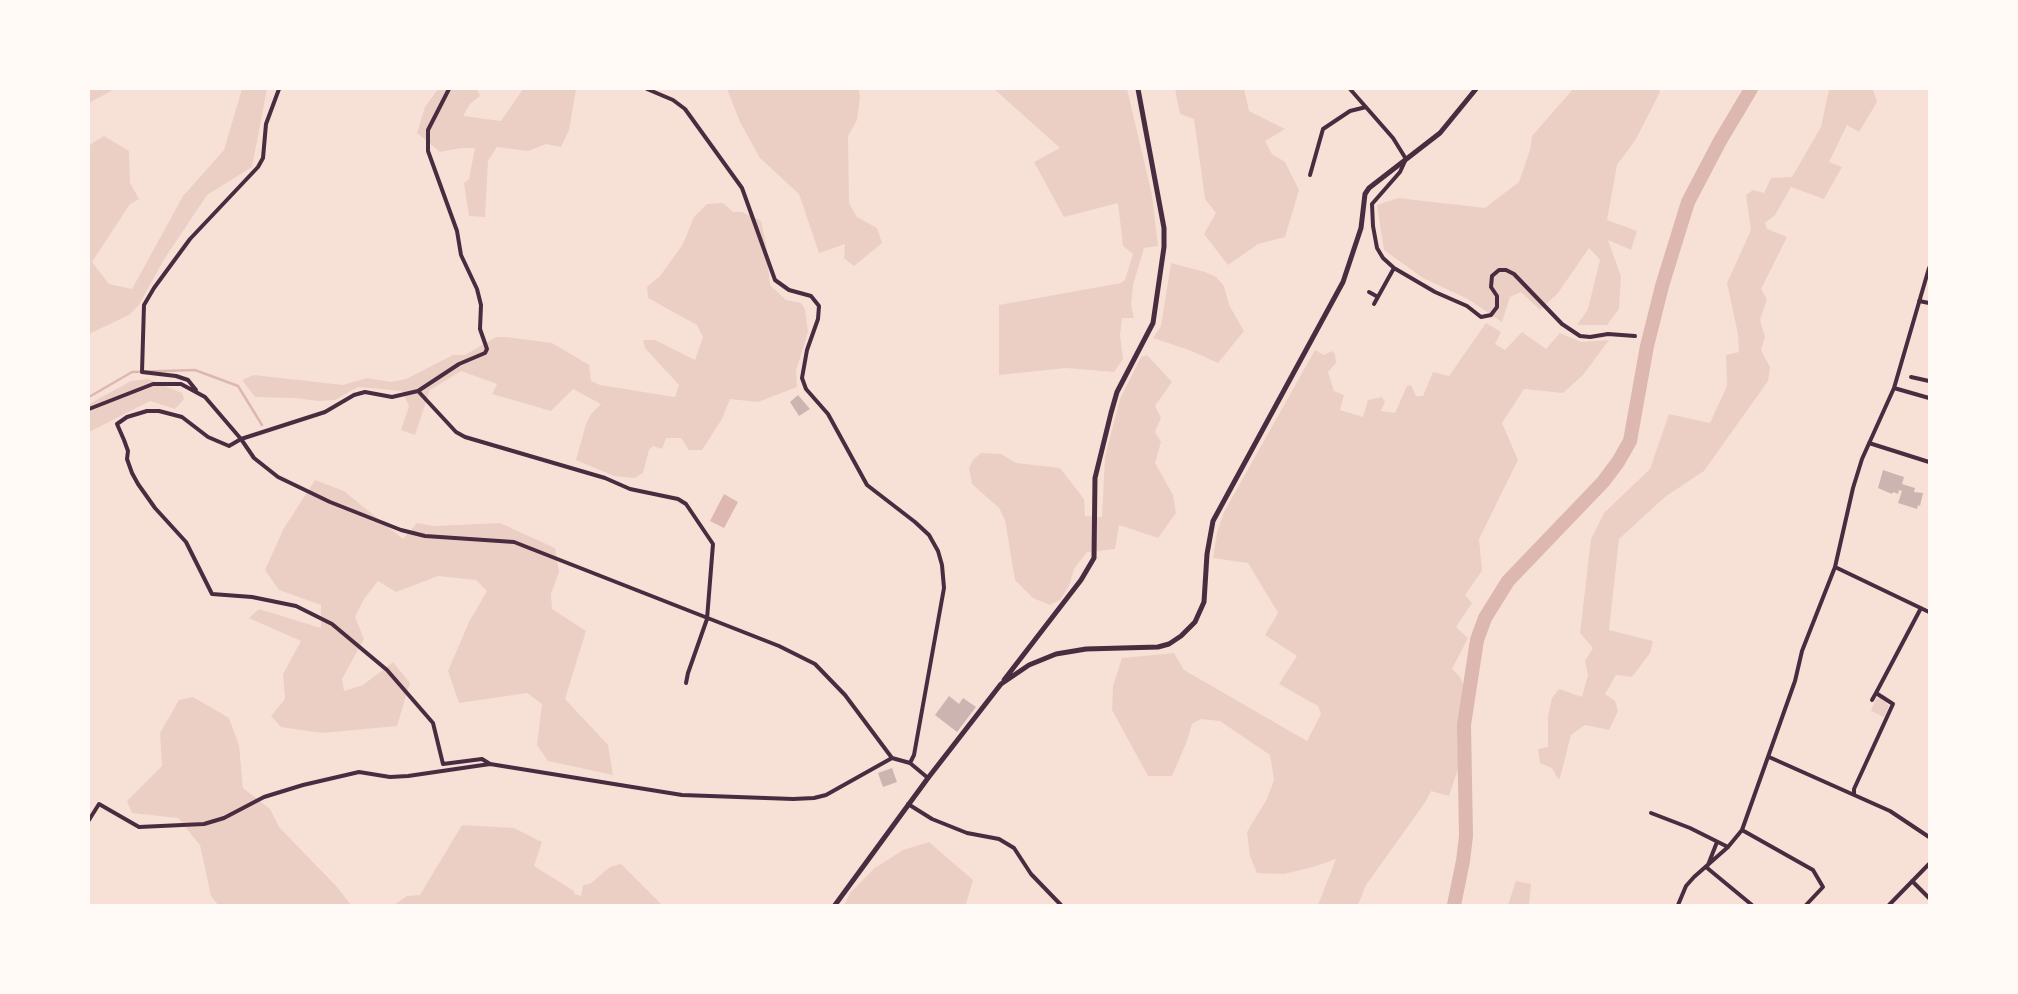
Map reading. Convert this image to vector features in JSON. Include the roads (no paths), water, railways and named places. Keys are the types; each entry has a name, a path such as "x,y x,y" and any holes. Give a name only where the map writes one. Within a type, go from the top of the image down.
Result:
{"street":[{"path":"197,392 188,380 163,373 142,372 144,305 154,288 190,239 258,167 263,158 266,124 279,89"},
{"path":"449,89 428,130 428,151 457,231 461,255 477,289 481,305 480,329 487,349 485,353 458,364 418,391 392,397 365,392 354,395 325,412 241,439 229,446 220,444 182,417 160,411 147,411 127,417 117,424 128,451 127,459 132,473 155,508 186,542 212,594 276,601 296,606 332,624 387,670 426,713 433,723 443,764 482,759 490,764"},
{"path":"647,89 674,100 685,109 742,188 775,280 789,290 811,296 818,306 818,319 807,350 802,378 806,389 828,414 867,485 916,522 929,535 938,551 942,565 944,588 914,754 910,763"},
{"path":"835,905 908,804 1081,580 1094,558 1095,478 1117,392 1153,323 1164,247 1164,228 1138,89"},
{"path":"1350,89 1393,138 1406,159"},
{"path":"1001,684 1029,665 1056,654 1086,650 1158,647 1169,644 1181,636 1195,622 1204,602 1207,554 1213,521 1343,282 1361,228 1365,194 1406,159 1440,134 1476,89"},
{"path":"1310,174 1323,129 1350,111 1366,106"},
{"path":"1406,159 1400,172 1372,204 1372,226 1377,248 1383,258 1394,268 1435,292 1467,306 1481,317 1490,315 1497,306 1496,296 1491,287 1492,276 1499,270 1506,270 1514,274 1562,324 1580,336 1590,337 1608,334 1635,336"},
{"path":"1374,304 1394,268"},
{"path":"1678,905 1686,886 1728,847 1742,830 1769,757 1783,710 1795,681 1802,651 1835,568 1853,488 1869,443 1894,388 1929,268"},
{"path":"1369,292 1378,297"},
{"path":"1919,301 1929,303"},
{"path":"1911,376 1929,381"},
{"path":"89,409 153,384 181,384 205,398 241,439 254,458 278,476 330,502 401,530 424,536 514,542 778,646 815,664 845,695 892,758 910,763 928,778"},
{"path":"1894,388 1929,398"},
{"path":"418,391 456,432 465,437 605,478 630,489 678,499 686,504 713,544 707,619 686,683"},
{"path":"1869,443 1929,462"},
{"path":"1835,568 1929,612"},
{"path":"1872,700 1921,608"},
{"path":"1854,794 1854,789 1893,704 1876,693"},
{"path":"1769,757 1890,811 1929,837"},
{"path":"89,820 99,804 139,827 204,824 224,818 264,797 303,784 359,772 408,776 490,764 682,795 814,798 826,794 892,758"},
{"path":"908,804 932,819 967,833 999,839 1014,848 1031,874 1061,905"},
{"path":"1651,813 1728,847"},
{"path":"1742,830 1813,870 1823,888 1806,905"},
{"path":"1707,866 1717,842"},
{"path":"1889,905 1929,864"},
{"path":"1707,866 1752,905"},
{"path":"1912,881 1929,898"}],"waterway":[{"path":"1454,905 1466,836 1464,725 1477,640 1485,618 1508,581 1603,482 1618,462 1630,441 1647,346 1662,286 1688,202 1720,141 1751,89"},
{"path":"89,397 132,372 195,370 238,386 262,425"}]}
